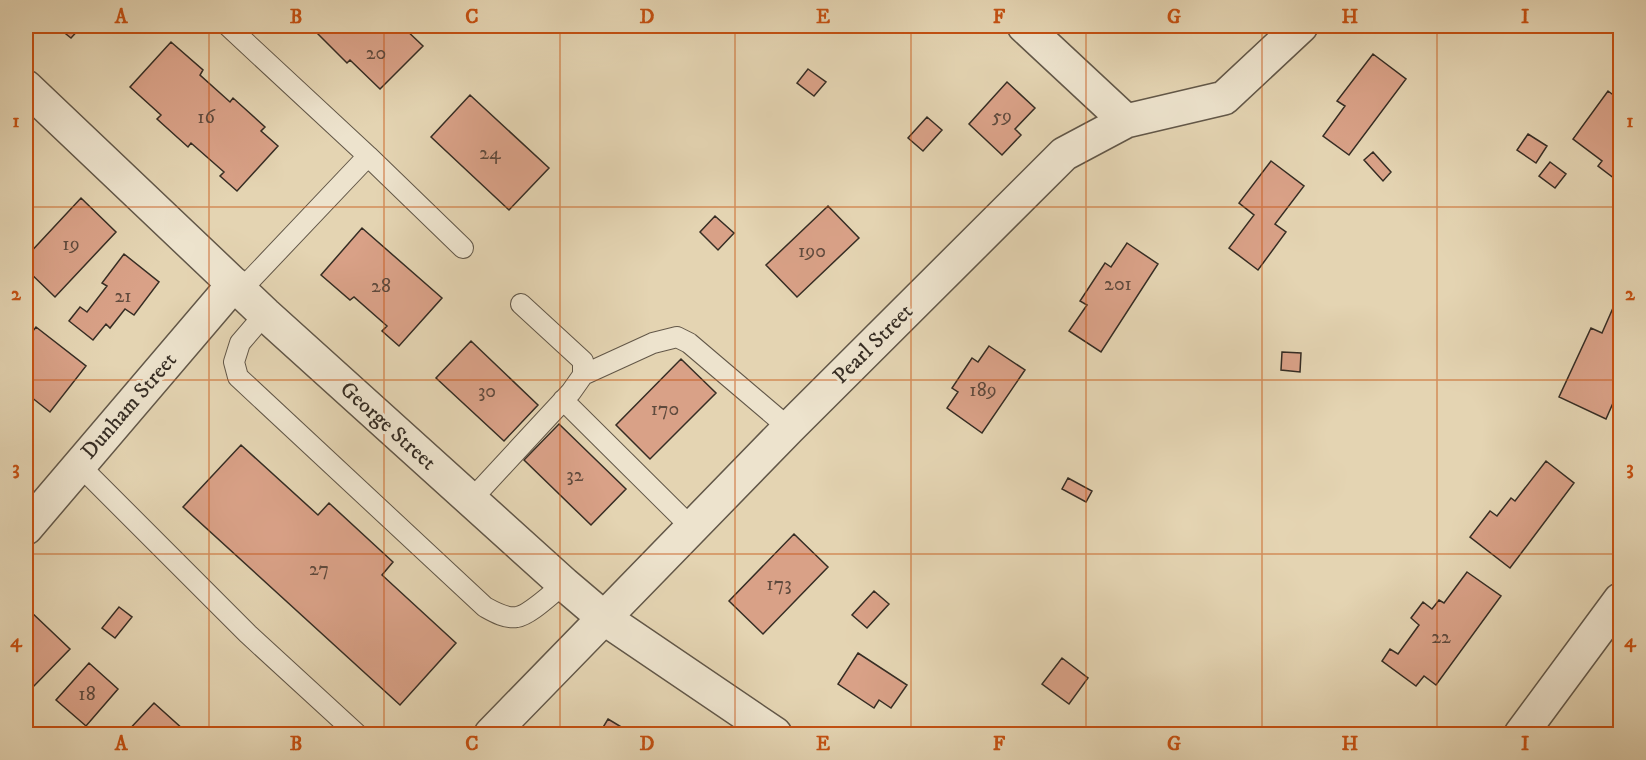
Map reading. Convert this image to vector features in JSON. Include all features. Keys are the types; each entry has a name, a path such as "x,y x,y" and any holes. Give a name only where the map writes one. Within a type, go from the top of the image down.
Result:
{"street":[{"path":"1024,26 1126,121"},
{"name":"Pearl Street","path":"491,735 789,428 1064,154 1126,121 1224,98 1301,26"},
{"name":"George Street","path":"26,87 265,314 564,585 604,618 775,735"},
{"name":"Dunham Street","path":"26,528 237,288"},
{"path":"1521,735 1620,600"}],"lane":[{"path":"228,26 464,248"},
{"path":"237,288 368,156"},
{"path":"520,304 583,361 583,375"},
{"path":"265,314 240,343 234,362 237,377 485,607 500,615 516,618 526,614 564,585"},
{"path":"471,500 583,375 654,343 677,337 689,343 789,428"},
{"path":"563,400 693,529"},
{"path":"79,465 248,634 357,735"}],"building":[{"path":"56,26 82,26 71,38"},
{"path":"315,26 402,26 423,46 380,89 350,60 347,63 316,32 319,29"},
{"path":"171,42 203,70 200,75 230,102 233,98 265,127 261,131 278,146 237,191 220,176 224,172 191,143 188,147 157,119 161,115 130,87"},
{"path":"1373,54 1406,79 1349,155 1323,136 1345,106 1337,101"},
{"path":"808,69 826,82 814,96 797,83"},
{"path":"1007,82 1035,108 1015,129 1021,135 1002,155 969,124"},
{"path":"1608,91 1620,100 1620,172 1615,179 1598,166 1602,161 1573,139"},
{"path":"470,95 549,168 509,210 431,137"},
{"path":"927,117 942,130 923,151 908,138"},
{"path":"1528,134 1547,146 1536,163 1517,150"},
{"path":"1373,152 1391,172 1383,181 1364,160"},
{"path":"1271,161 1304,186 1275,224 1286,232 1258,270 1229,248 1254,215 1239,203"},
{"path":"1550,162 1566,174 1555,188 1539,176"},
{"path":"81,198 116,232 55,297 26,269 26,257"},
{"path":"828,206 859,238 797,297 766,265"},
{"path":"715,216 734,233 718,250 700,232"},
{"path":"362,228 442,298 399,346 382,331 387,326 354,297 350,300 321,275"},
{"path":"1127,243 1158,264 1101,352 1069,331 1087,305 1080,301 1105,263 1111,267"},
{"path":"124,254 159,282 134,315 125,309 110,328 106,324 93,340 69,321 80,307 87,312 107,286 102,283"},
{"path":"1620,292 1620,387 1606,419 1559,397 1591,328 1602,333"},
{"path":"36,327 86,366 50,412 26,393 26,340"},
{"path":"471,341 538,405 504,441 436,378"},
{"path":"989,346 1025,370 982,433 947,408 958,392 952,388 972,358 978,362"},
{"path":"1282,352 1301,353 1300,372 1281,370"},
{"path":"681,359 716,393 650,459 616,425"},
{"path":"559,424 626,489 591,525 524,460"},
{"path":"241,445 318,515 329,503 393,562 382,575 456,643 400,705 183,507"},
{"path":"1546,461 1574,483 1510,568 1470,537 1490,511 1497,516 1511,498 1515,501"},
{"path":"1068,478 1092,491 1086,502 1062,489"},
{"path":"794,534 828,567 763,634 729,601"},
{"path":"1467,572 1501,596 1436,685 1424,676 1416,686 1382,661 1390,649 1398,654 1419,625 1411,618 1423,602 1432,609 1439,600 1444,603"},
{"path":"874,591 889,604 867,628 852,615"},
{"path":"119,607 132,617 115,638 102,628"},
{"path":"29,610 70,649 34,686 26,677 26,613"},
{"path":"858,653 907,685 891,708 879,700 874,708 838,684"},
{"path":"1062,658 1088,678 1069,704 1042,684"},
{"path":"89,663 118,689 86,726 56,700"},
{"path":"154,703 185,731 181,734 125,734"},
{"path":"608,719 633,734 599,734"}]}
